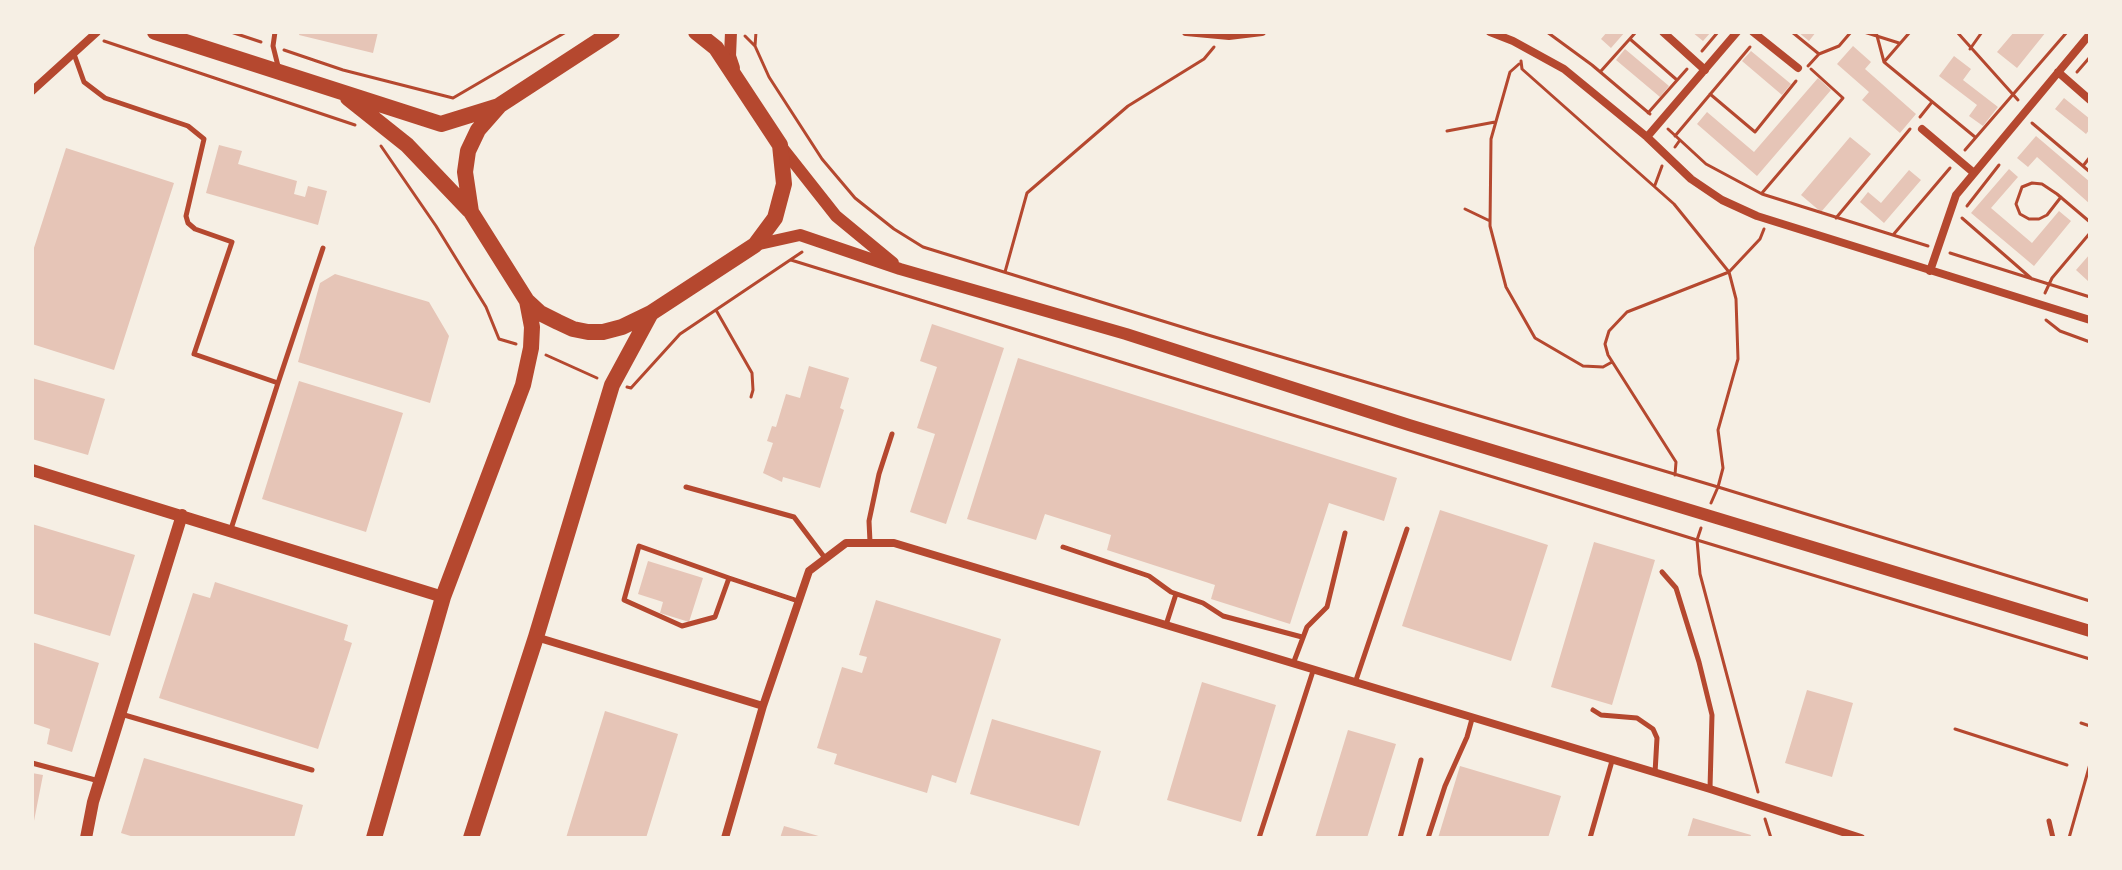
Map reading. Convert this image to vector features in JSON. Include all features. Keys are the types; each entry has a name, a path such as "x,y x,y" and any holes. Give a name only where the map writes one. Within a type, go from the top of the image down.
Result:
{"highway":[{"path":"155,32 441,124 500,105 612,32"},
{"path":"338,89 407,145 471,212 527,301 540,313 573,329 603,332 651,313 755,245 775,218 781,203 784,166 780,145 716,48 696,32"},
{"path":"471,212 466,191 468,151 478,130 500,105"},
{"path":"374,838 443,597 514,413 531,348 532,327 527,301"},
{"path":"471,838 612,385 651,313"}],"street":[{"path":"731,32 730,56 735,75"},
{"path":"1186,32 1225,36 1262,32"},
{"path":"1490,32 1564,69 1647,137 1691,179 1722,200 1769,220 2090,320"},
{"path":"1663,32 1705,70"},
{"path":"1647,137 1737,32"},
{"path":"32,91 94,34"},
{"path":"1756,34 1798,68"},
{"path":"1930,271 1956,195 2090,34"},
{"path":"2058,72 2090,100"},
{"path":"1922,129 1974,173"},
{"path":"780,145 836,216 900,269"},
{"path":"755,245 800,235 900,269 1126,334 1409,425 2090,631"},
{"path":"32,470 443,597"},
{"path":"86,838 100,781 182,515"},
{"path":"725,838 763,706 809,571 846,543 894,543 1710,789 1861,838"},
{"path":"536,637 763,706"}],"lane":[{"path":"275,32 273,46 279,70"},
{"path":"74,53 84,82 105,98 188,126 204,139 186,216 195,229 232,242 194,354 278,383"},
{"path":"231,530 323,248"},
{"path":"870,543 872,509 892,434"},
{"path":"686,487 788,514 800,522 825,559"},
{"path":"1355,684 1407,529"},
{"path":"1293,665 1307,627 1327,607 1345,533"},
{"path":"729,578 715,617 682,626 624,600 639,546 798,601"},
{"path":"1063,547 1149,576 1176,594 1203,603 1223,616 1302,637"},
{"path":"1662,572 1676,588 1712,715 1710,789"},
{"path":"1166,626 1176,594"},
{"path":"1259,838 1313,671"},
{"path":"1593,710 1601,715 1637,718 1653,729 1657,738 1655,773"},
{"path":"120,714 312,770"},
{"path":"1428,838 1472,719"},
{"path":"1400,838 1421,760"},
{"path":"1590,838 1612,761"},
{"path":"32,763 100,781"},
{"path":"2049,821 2053,838"}],"path":[{"path":"231,32 343,70 453,98 566,32"},
{"path":"741,32 755,46 769,77 822,159 855,198 923,247 2090,601"},
{"path":"755,46 756,32"},
{"path":"1547,32 1661,121 1706,164 1762,194 1938,249"},
{"path":"1601,72 1636,32"},
{"path":"1648,113 1718,32"},
{"path":"1792,32 1819,54"},
{"path":"1710,94 1755,132 1819,54 1839,46 1851,32"},
{"path":"1864,32 1900,43"},
{"path":"1884,62 1910,32"},
{"path":"1957,32 2012,96 2028,109"},
{"path":"1970,49 1982,32"},
{"path":"1893,235 2067,32"},
{"path":"94,34 355,125"},
{"path":"1675,136 1756,34"},
{"path":"1877,34 1884,62 1975,137"},
{"path":"1005,272 1027,193 1128,106 1204,59 1225,36"},
{"path":"1630,39 1677,80"},
{"path":"1528,49 1510,72 1491,139 1490,221 1506,287 1535,338 1583,366 1603,367 1612,362"},
{"path":"1520,63 1522,69 1654,186 1700,234 1729,272 1736,299 1738,359 1718,430 1723,468 1697,540 1700,574 1771,838"},
{"path":"2084,64 2090,69"},
{"path":"1762,194 1843,98 1808,67"},
{"path":"1836,218 1932,102"},
{"path":"1447,131 1495,122"},
{"path":"2032,123 2090,172"},
{"path":"377,140 436,226 486,307 499,339 531,348 612,385 631,388 680,334 791,260 2090,659"},
{"path":"1654,186 1667,156 1680,140"},
{"path":"2083,166 2090,157"},
{"path":"1956,228 1960,216 2005,158"},
{"path":"2061,197 2047,215 2039,219 2029,219 2020,214 2016,204 2022,187 2032,183 2042,184 2061,197 2090,222"},
{"path":"1465,209 1490,221"},
{"path":"1960,216 2034,281"},
{"path":"1675,475 1676,462 1612,362 1605,344 1609,331 1627,312 1729,272 1760,239 1769,220"},
{"path":"2090,233 2048,286 2038,313 2060,331 2090,342"},
{"path":"1953,240 1949,253 2090,297"},
{"path":"716,310 752,373 751,397"},
{"path":"2081,723 2090,726"},
{"path":"1955,729 2067,765"},
{"path":"2069,838 2090,764"}],"building":[{"path":"300,32 378,32 373,53 299,35"},
{"path":"1607,32 1625,32 1611,48 1601,39"},
{"path":"1692,32 1711,32 1703,41"},
{"path":"1798,32 1816,32 1809,41"},
{"path":"2014,32 2046,32 2017,68 1997,52"},
{"path":"1853,46 1871,62 1865,69 1916,114 1900,133 1862,100 1869,92 1837,64"},
{"path":"1625,49 1669,86 1660,97 1616,60"},
{"path":"1751,51 1791,84 1782,95 1742,61"},
{"path":"1954,56 1971,69 1963,80 1998,107 1983,126 1969,116 1977,105 1939,76"},
{"path":"1818,78 1831,90 1757,176 1697,124 1707,112 1754,152"},
{"path":"2064,98 2090,119 2090,129 2086,134 2055,109"},
{"path":"2036,136 2090,182 2090,204 2037,157 2028,167 2017,158"},
{"path":"1850,137 1871,154 1821,212 1801,195"},
{"path":"219,145 242,151 238,164 297,181 294,194 305,197 308,186 327,191 318,225 206,193"},
{"path":"66,148 174,183 114,370 32,344 32,254"},
{"path":"2009,169 2018,177 1991,208 2032,243 2059,211 2071,221 2034,266 1971,213"},
{"path":"1909,170 1921,180 1884,223 1860,202 1868,192 1881,203"},
{"path":"2090,254 2090,279 2088,281 2076,270"},
{"path":"335,274 429,302 449,336 430,403 298,362 320,283"},
{"path":"932,324 1004,348 946,524 910,512 935,434 917,428 937,367 920,361"},
{"path":"1018,358 1397,478 1384,521 1329,503 1290,624 1211,599 1215,585 1107,550 1111,535 1045,514 1036,540 967,519"},
{"path":"809,366 849,378 840,408 844,410 820,488 783,477 782,482 763,473 773,443 767,441 772,426 776,427 786,394 800,398"},
{"path":"32,378 105,399 88,455 32,439"},
{"path":"299,381 403,413 366,532 262,499"},
{"path":"1440,510 1548,545 1511,661 1402,626"},
{"path":"32,524 135,555 110,636 32,613"},
{"path":"1594,542 1655,560 1612,705 1551,687"},
{"path":"648,561 703,578 689,622 660,613 663,602 638,594"},
{"path":"215,582 348,625 344,640 352,643 318,749 159,698 193,593 210,598"},
{"path":"876,600 1001,639 956,783 932,775 927,793 834,764 837,754 817,748 842,667 862,673 867,657 859,655"},
{"path":"32,642 99,663 72,752 47,744 50,729 32,723"},
{"path":"1202,682 1276,705 1241,822 1167,800"},
{"path":"1807,690 1853,703 1832,777 1785,763"},
{"path":"605,711 678,734 646,838 566,838"},
{"path":"992,719 1101,751 1079,826 970,794"},
{"path":"1348,730 1396,744 1367,838 1315,838"},
{"path":"144,758 303,805 294,838 137,838 121,833"},
{"path":"1460,766 1561,796 1548,838 1438,838"},
{"path":"32,773 43,775 33,826 32,826"},
{"path":"1693,818 1751,835 1750,838 1687,838"},
{"path":"784,826 822,837 822,838 780,838"}]}
